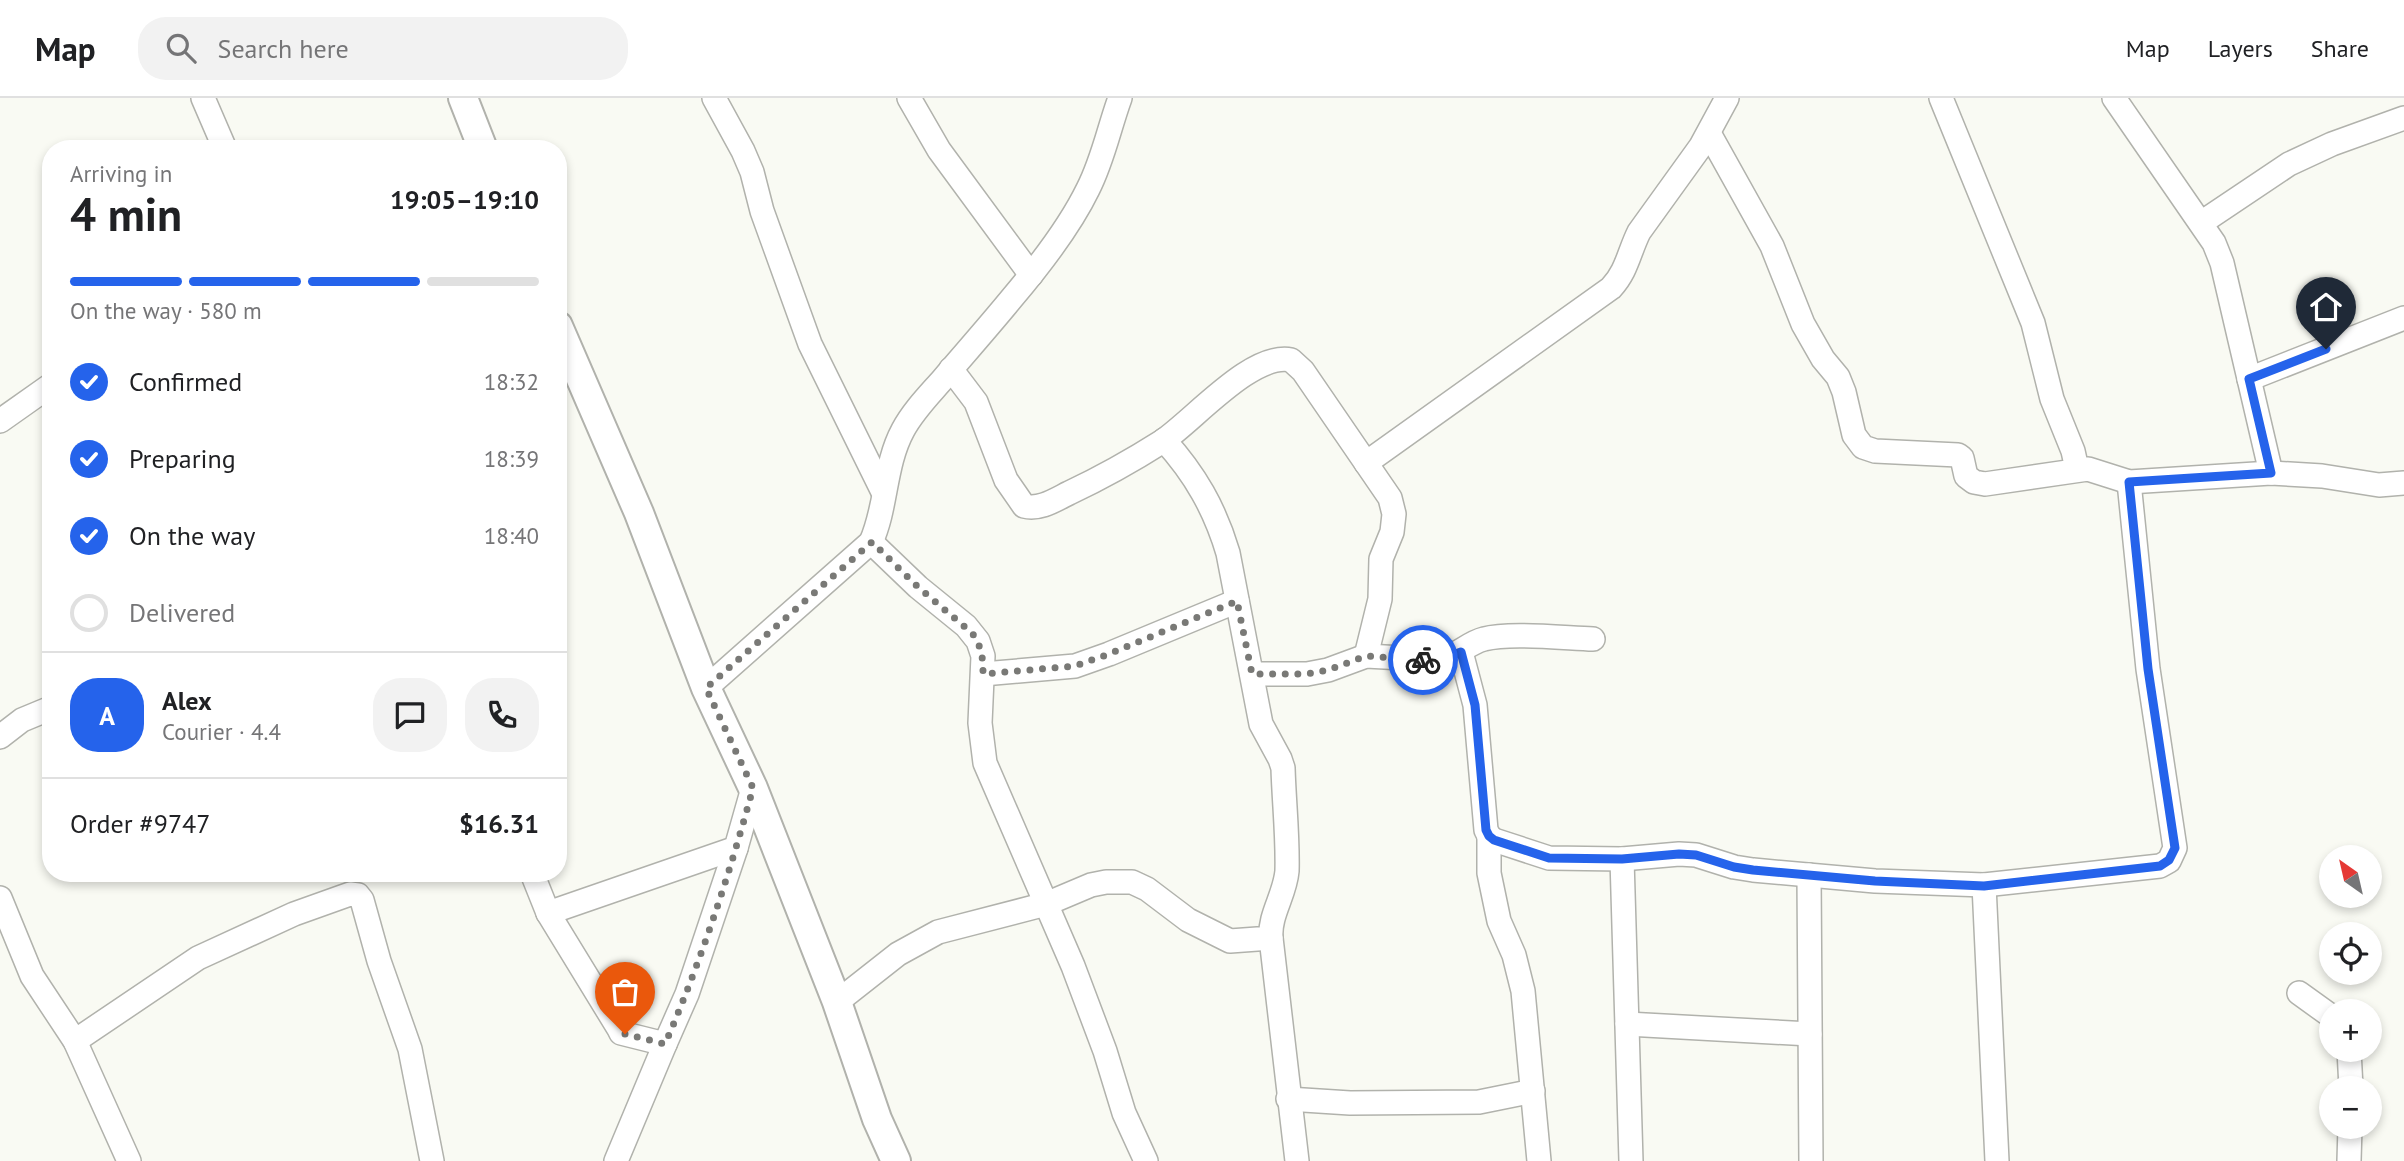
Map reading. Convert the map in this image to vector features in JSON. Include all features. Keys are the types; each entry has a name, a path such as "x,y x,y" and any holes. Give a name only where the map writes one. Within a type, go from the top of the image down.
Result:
{"street":[{"path":"204,98 221,140"},
{"path":"463,98 479,140"},
{"path":"714,98 752,173 762,211 810,344 883,492"},
{"path":"909,98 939,150 1031,275"},
{"path":"706,688 872,542 878,528 883,492 895,447 904,428 1031,275 1059,236 1088,190 1120,98"},
{"path":"1366,463 1611,288 1627,265 1639,232 1672,189 1709,133 1727,98"},
{"path":"1941,98 2033,323 2052,399 2073,451 2077,469"},
{"path":"2114,98 2214,243 2222,263 2271,473"},
{"path":"2202,223 2289,164 2332,144 2404,118"},
{"path":"1709,133 1772,246 1802,324 1823,359 1838,377 1854,435 1863,447 1875,451 1958,455 1962,458 1966,476 1974,482 1985,484 2077,469 2088,469 2129,482 2271,473 2379,485 2404,483"},
{"path":"2249,379 2404,318"},
{"path":"567,347 639,513 706,688 753,788 837,1002 877,1119 896,1161"},
{"path":"951,369 976,402 1006,480 1024,506 1032,508 1090,484 1164,440 1240,378 1269,360 1291,360 1303,371 1366,463 1390,499 1394,514 1392,532 1381,559 1380,599 1366,656"},
{"path":"0,421 42,391"},
{"path":"1164,440 1193,474 1211,506 1228,553 1261,724 1283,768 1287,872 1270,926 1297,1161"},
{"path":"1489,836 1510,846 1549,858 1622,859 1696,855 1744,869 1875,881 1984,886 2160,866 2169,860 2175,848 2148,669 2129,482"},
{"path":"872,542 978,641 983,656 980,723 985,763 1073,965 1105,1051 1124,1113 1146,1161"},
{"path":"983,674 1075,666 1237,601"},
{"path":"1252,674 1307,674 1328,670 1366,656 1440,660 1461,652 1482,639 1499,636 1593,639"},
{"path":"1461,652 1475,705 1486,830 1489,836 1489,873 1499,921 1514,955 1523,991 1539,1161"},
{"path":"0,737 22,720 42,712"},
{"path":"616,1161 687,994 737,848 753,788"},
{"path":"548,913 737,848"},
{"path":"1622,859 1631,1161"},
{"path":"1809,874 1811,1161"},
{"path":"837,1002 916,942 938,932 1046,904 1091,885 1118,880 1132,882 1147,889 1188,920 1230,940 1271,939"},
{"path":"536,882 548,913 621,1033 665,1044"},
{"path":"1984,886 1997,1161"},
{"path":"75,1041 198,958 293,914 350,894 358,895 362,900 379,961 410,1049 432,1161"},
{"path":"0,898 32,976 75,1041 130,1161"},
{"path":"2299,993 2319,1007"},
{"path":"1627,1024 1810,1034"},
{"path":"1288,1099 1350,1103 1479,1102 1532,1091"},
{"path":"2349,1161 2350,1139"}],"way so far":[{"path":"625,1034 665,1044 687,994 714,919 753,788 706,688 872,542 918,587 972,633 983,656 983,674 1075,666 1237,601 1252,674 1307,674 1328,670 1366,656 1423,660"}],"route":[{"path":"1423,660 1451,658 1461,652 1475,705 1486,830 1494,840 1535,855 1588,860 1696,855 1753,870 1875,881 1984,886 2160,866 2169,860 2175,848 2148,669 2129,482 2271,473 2249,379 2326,349"}]}
